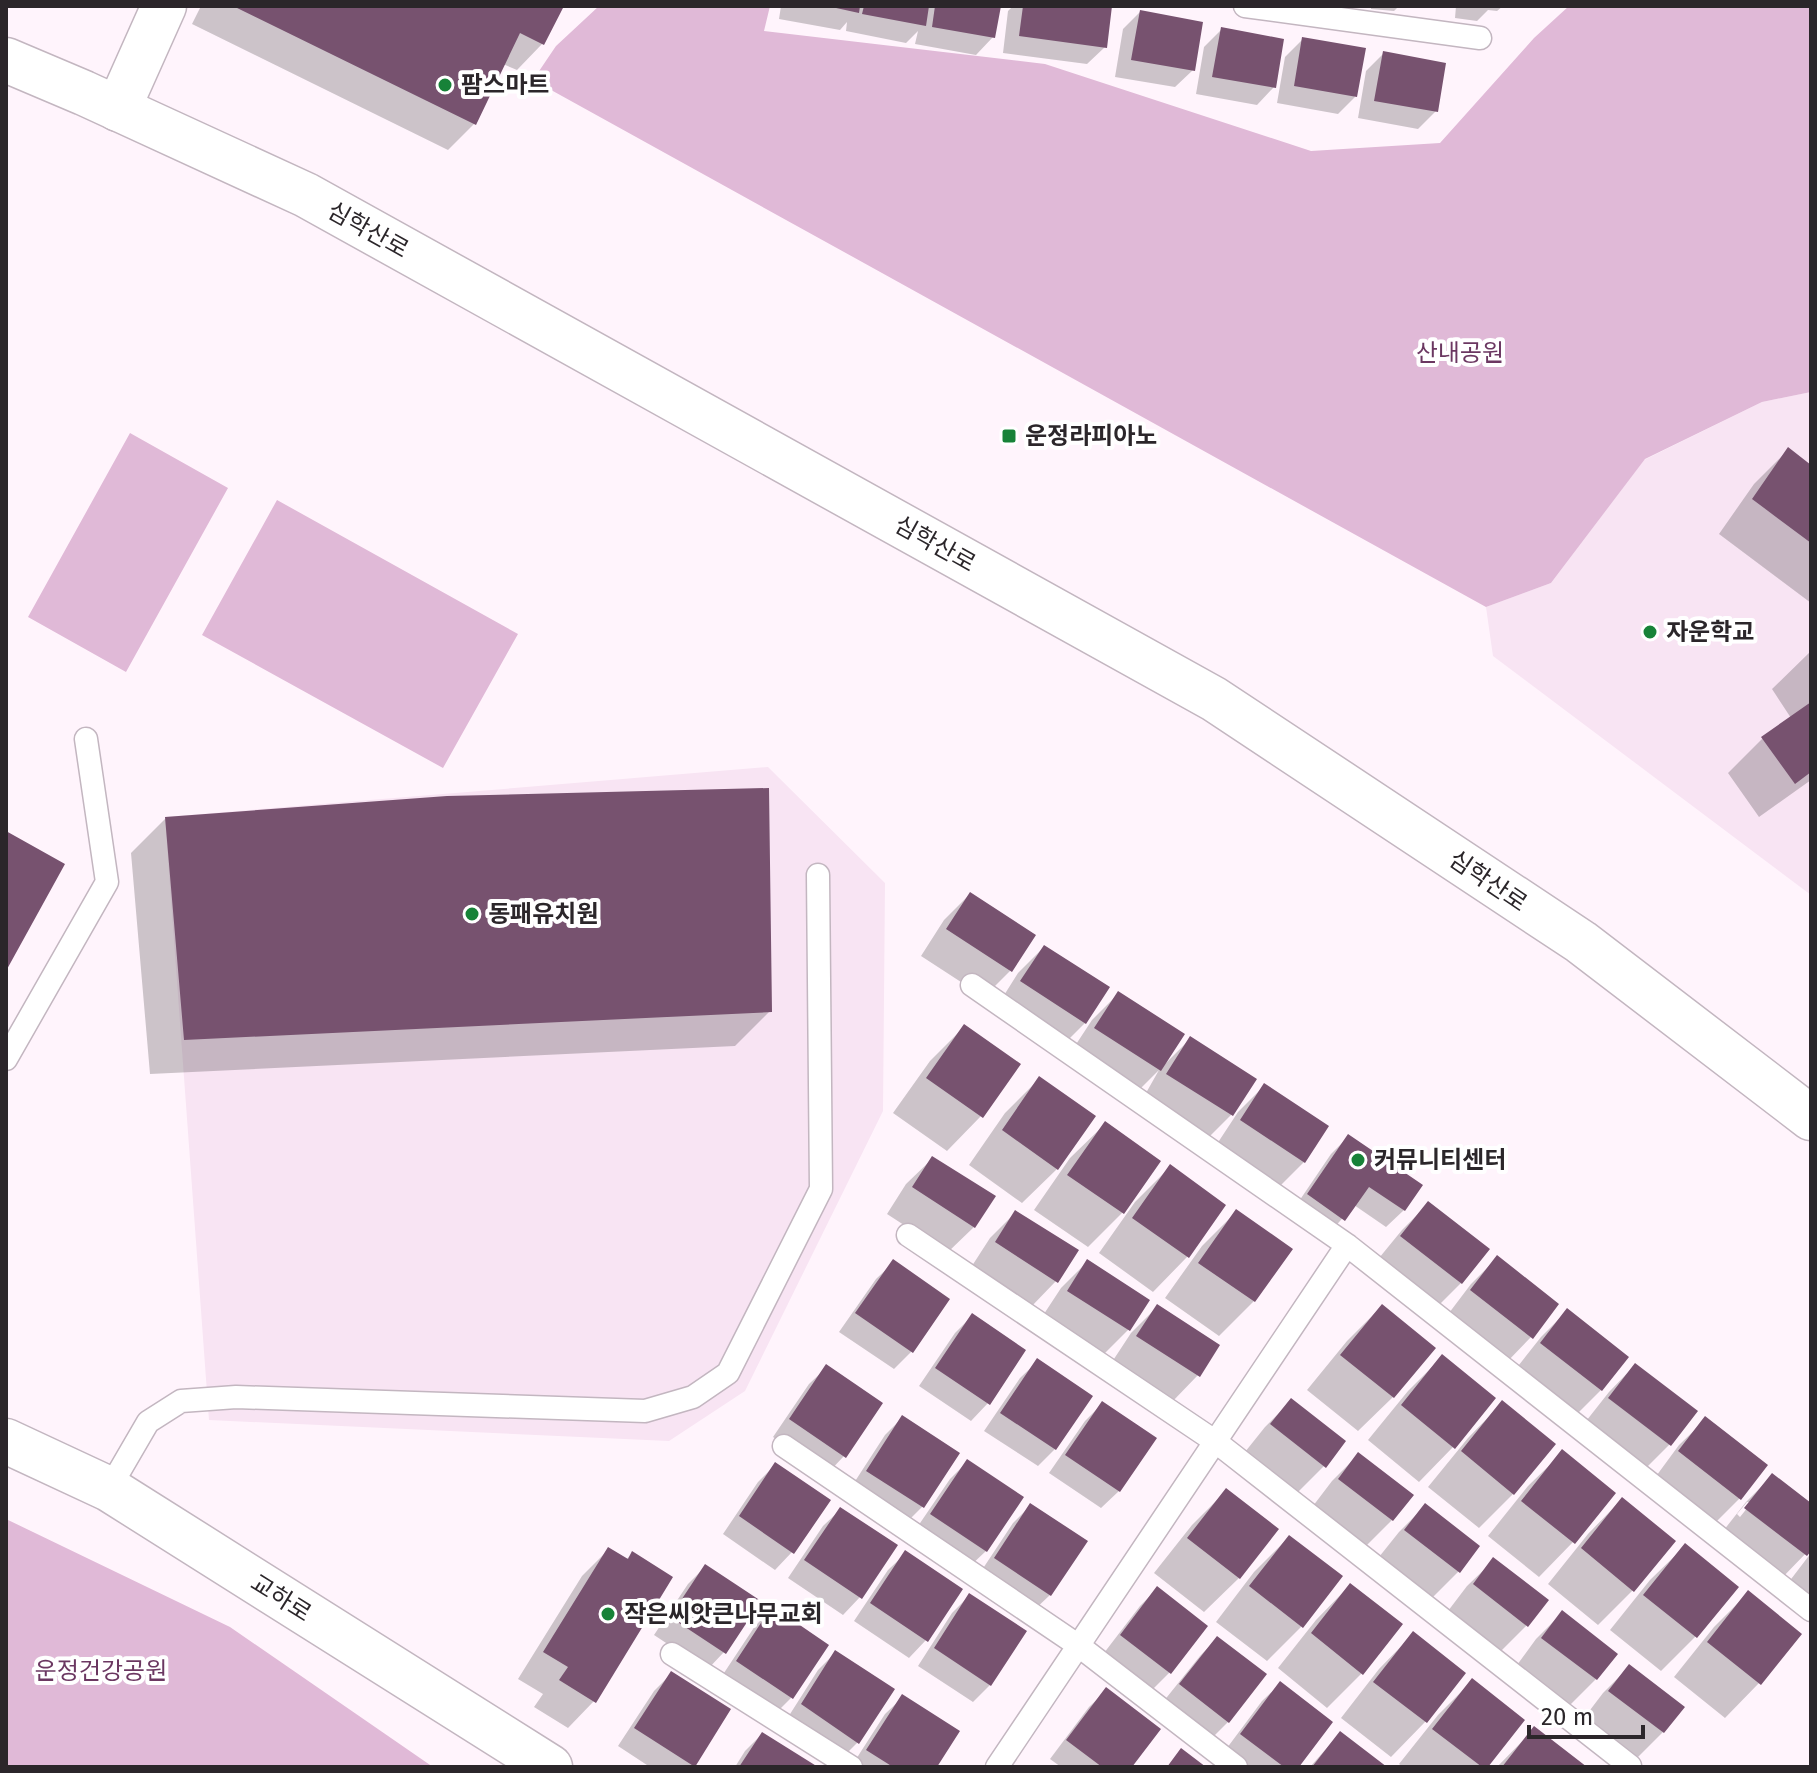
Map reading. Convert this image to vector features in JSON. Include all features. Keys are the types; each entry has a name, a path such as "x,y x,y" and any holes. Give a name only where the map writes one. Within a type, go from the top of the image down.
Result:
{"street":[{"path":"118,109 164,6"},
{"name":"심학산로","path":"6,60 306,195 1214,699 1581,942 1811,1118"},
{"name":"교하로","path":"6,1441 109,1489 550,1767"}],"lane":[{"path":"1245,6 1480,38"},
{"path":"6,1059 107,882 86,739"},
{"path":"109,1489 148,1422 181,1401 236,1397 645,1411 693,1397 728,1373 821,1189 818,875"},
{"path":"972,985 1347,1245 1811,1610"},
{"path":"908,1235 1216,1442 1630,1766"},
{"path":"997,1767 1347,1245"},
{"path":"784,1446 1079,1646 1236,1767"},
{"path":"672,1654 851,1767"}],"shaded area":[{"name":"자운학교","path":"1811,392 1811,895 1493,656 1486,607 1551,583 1644,460 1762,402"},
{"path":"768,767 885,883 883,1111 745,1391 669,1441 209,1420 165,817"}],"green space":[{"name":"산내공원","path":"599,6 770,6 764,31 1045,64 1311,151 1440,143 1534,38 1569,6 1811,6 1811,392 1762,402 1645,459 1551,583 1486,607 533,80 556,46"},
{"path":"130,433 228,488 126,672 28,617"},
{"path":"277,500 518,634 443,768 202,635"},
{"name":"운정건강공원","path":"6,1519 230,1627 433,1767 6,1767"}],"building":[{"name":"팜스마트","path":"233,6 564,6 544,45 520,33 476,125"},
{"path":"827,6 860,6 859,13"},
{"path":"864,6 929,6 926,26 862,14"},
{"path":"935,6 1001,6 995,38 932,27"},
{"path":"1023,6 1112,6 1107,48 1019,36"},
{"path":"1140,10 1203,22 1195,71 1131,60"},
{"path":"1221,27 1284,39 1276,88 1212,77"},
{"path":"1302,37 1366,48 1357,97 1294,86"},
{"path":"1383,51 1446,63 1438,112 1374,101"},
{"path":"1788,447 1811,465 1811,543 1752,499"},
{"path":"1811,702 1811,772 1795,784 1761,737"},
{"name":"동패유치원","path":"769,788 772,1012 184,1040 165,817 447,796"},
{"path":"6,831 65,864 6,971"},
{"path":"970,892 1036,935 1012,972 946,929"},
{"path":"1044,945 1110,987 1086,1024 1020,981"},
{"path":"1118,991 1185,1034 1161,1071 1094,1028"},
{"path":"964,1024 1021,1064 983,1118 926,1078"},
{"path":"1190,1036 1257,1079 1233,1116 1166,1074"},
{"path":"1039,1076 1096,1116 1058,1170 1002,1130"},
{"path":"1264,1083 1329,1126 1305,1163 1240,1120"},
{"path":"1105,1121 1161,1161 1124,1214 1067,1175"},
{"name":"커뮤니티센터","path":"1348,1134 1423,1185 1405,1211 1369,1187 1345,1221 1307,1194"},
{"path":"932,1156 996,1196 975,1228 912,1187"},
{"path":"1170,1164 1226,1205 1189,1258 1132,1218"},
{"path":"1428,1201 1490,1249 1462,1284 1400,1236"},
{"path":"1236,1209 1293,1249 1255,1302 1198,1263"},
{"path":"1015,1210 1079,1250 1058,1283 995,1242"},
{"path":"1497,1255 1559,1304 1533,1339 1470,1290"},
{"path":"893,1259 950,1299 913,1353 855,1313"},
{"path":"1087,1259 1150,1300 1130,1331 1067,1291"},
{"path":"1157,1304 1220,1345 1200,1377 1136,1336"},
{"path":"1382,1304 1436,1348 1394,1398 1340,1355"},
{"path":"1567,1308 1629,1357 1602,1391 1540,1343"},
{"path":"972,1313 1026,1350 990,1405 935,1368"},
{"path":"1442,1354 1496,1398 1455,1449 1401,1405"},
{"path":"1037,1358 1093,1396 1056,1450 1000,1413"},
{"path":"1635,1363 1698,1411 1671,1446 1608,1398"},
{"path":"826,1364 883,1403 846,1458 789,1419"},
{"path":"1291,1398 1346,1441 1326,1468 1270,1424"},
{"path":"1502,1400 1556,1444 1514,1495 1461,1451"},
{"path":"1102,1401 1157,1438 1120,1492 1065,1455"},
{"path":"902,1415 960,1453 924,1508 866,1471"},
{"path":"1705,1416 1768,1465 1741,1500 1678,1451"},
{"path":"1562,1449 1616,1493 1575,1544 1521,1501"},
{"path":"1358,1452 1414,1495 1393,1521 1338,1479"},
{"path":"967,1459 1024,1497 987,1552 930,1514"},
{"path":"775,1462 831,1500 794,1554 739,1516"},
{"path":"1772,1473 1811,1503 1811,1551 1807,1556 1744,1508"},
{"path":"1226,1488 1279,1529 1240,1579 1187,1538"},
{"path":"1622,1497 1676,1541 1634,1592 1581,1548"},
{"path":"1030,1503 1088,1541 1051,1596 994,1558"},
{"path":"1425,1503 1480,1546 1460,1573 1404,1530"},
{"path":"840,1507 898,1545 862,1599 804,1560"},
{"path":"1289,1535 1343,1576 1303,1628 1249,1586"},
{"path":"1685,1543 1739,1587 1697,1638 1643,1595"},
{"name":"작은씨앗큰나무교회","path":"608,1547 628,1559 632,1551 673,1577 596,1703 559,1680 568,1667 543,1652"},
{"path":"905,1550 963,1589 928,1642 870,1603"},
{"path":"1493,1557 1549,1600 1528,1627 1473,1584"},
{"path":"705,1564 761,1601 726,1654 670,1617"},
{"path":"1350,1583 1403,1624 1363,1675 1311,1633"},
{"path":"1157,1586 1208,1626 1171,1674 1120,1635"},
{"path":"1748,1590 1802,1634 1761,1685 1707,1642"},
{"path":"969,1593 1027,1631 991,1686 934,1648"},
{"path":"772,1606 829,1645 793,1699 736,1661"},
{"path":"1562,1610 1618,1654 1597,1680 1541,1638"},
{"path":"1413,1631 1466,1673 1427,1723 1373,1682"},
{"path":"1217,1636 1267,1674 1229,1723 1179,1684"},
{"path":"835,1650 895,1689 859,1744 801,1704"},
{"path":"1629,1664 1685,1707 1664,1733 1608,1691"},
{"path":"671,1671 731,1709 695,1767 634,1728"},
{"path":"1472,1678 1525,1720 1488,1767 1482,1767 1432,1729"},
{"path":"1280,1681 1333,1722 1299,1767 1284,1767 1240,1734"},
{"path":"1106,1687 1161,1729 1132,1767 1102,1767 1066,1740"},
{"path":"902,1694 960,1731 937,1767 893,1767 866,1750"},
{"path":"1534,1726 1587,1767 1502,1767"},
{"path":"1340,1731 1387,1767 1312,1767"},
{"path":"762,1732 818,1767 739,1767"},
{"path":"1181,1748 1206,1767 1167,1767"}],"place":[{"name":"팜스마트","path":"445,85"},
{"name":"운정라피아노","path":"1009,436"},
{"name":"자운학교","path":"1650,632"},
{"name":"동패유치원","path":"472,914"},
{"name":"커뮤니티센터","path":"1358,1160"},
{"name":"작은씨앗큰나무교회","path":"608,1614"}]}
